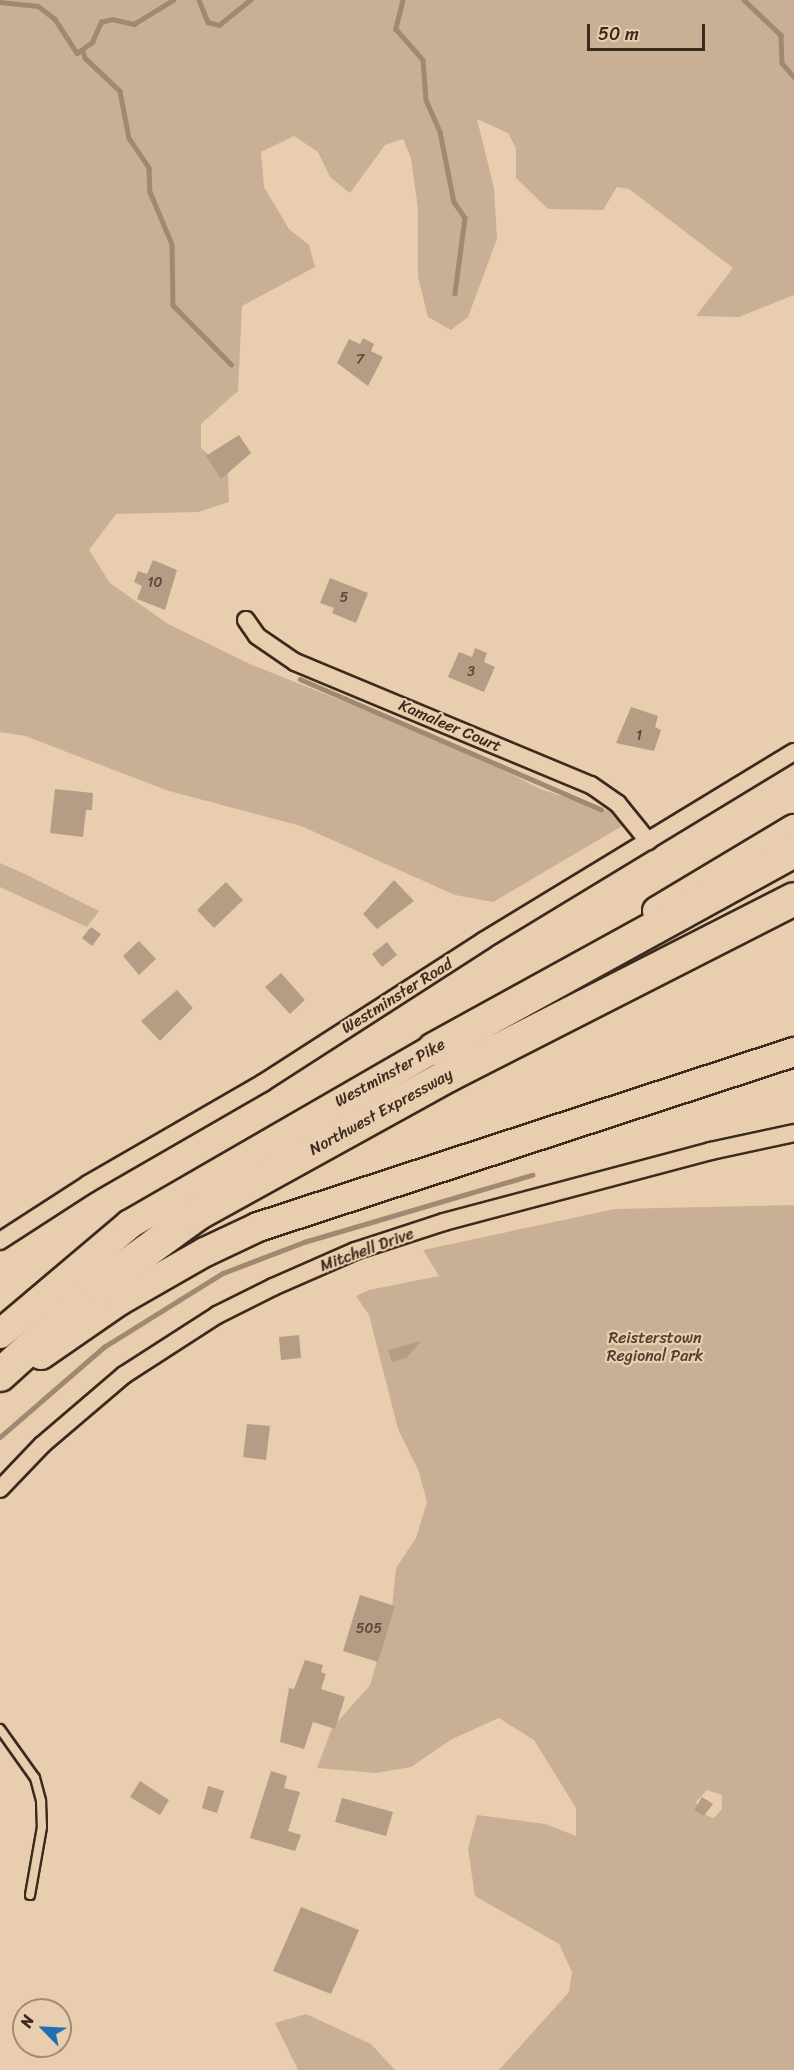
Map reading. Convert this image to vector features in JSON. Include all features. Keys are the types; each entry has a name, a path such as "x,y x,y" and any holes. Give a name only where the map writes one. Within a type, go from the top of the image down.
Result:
{"highway":[{"name":"Westminster Pike","path":"0,1334 130,1224 434,1049 794,830"},
{"name":"Northwest Expressway","path":"434,1049 794,851"},
{"name":"Northwest Expressway","path":"0,1375 97,1287 199,1213 449,1075 794,899"},
{"path":"0,1389 65,1336 119,1300 205,1252 258,1227 794,1052"}],"street":[{"name":"Kamaleer Court","path":"246,620 257,636 295,662 591,785 618,804 648,841"},
{"name":"Westminster Road","path":"0,1241 88,1184 263,1083 794,752"},
{"name":"Mitchell Drive","path":"0,1489 77,1413 159,1351 217,1315 355,1251 524,1199 794,1133"}],"lane":[{"path":"0,1729 35,1778 41,1801 42,1827 30,1895"}],"green space":[{"path":"0,0 794,0 794,295 739,317 696,316 733,268 629,189 617,187 603,210 548,209 516,178 516,148 508,133 477,119 494,188 497,239 468,317 451,330 428,317 418,277 418,209 411,158 403,139 385,145 350,193 330,177 318,152 294,136 261,152 264,187 289,229 309,245 315,267 242,306 238,391 201,424 201,448 228,472 229,502 198,512 116,514 89,550 110,583 168,624 252,665 461,748 540,789 634,819 493,902 455,895 301,826 169,791 25,736 0,732"},
{"path":"0,863 99,911 87,927 0,887"},
{"name":"Reisterstown Regional Park","path":"794,1205 794,2070 499,2070 569,1992 572,1972 559,1944 475,1896 468,1849 477,1815 545,1824 576,1836 576,1808 534,1740 499,1718 452,1739 411,1767 376,1773 317,1768 332,1728 370,1685 392,1608 396,1568 416,1538 427,1502 419,1472 398,1429 369,1315 356,1296 369,1290 439,1276 423,1250 615,1209","holes":["707,1790 722,1795 722,1809 714,1818 700,1813 696,1802"]},
{"path":"306,2014 371,2044 395,2070 298,2070 275,2023"}],"building":[{"path":"363,338 374,344 371,351 383,357 368,386 337,363 349,339 360,344"},
{"path":"239,435 251,453 221,479 206,456"},
{"path":"153,560 177,570 165,610 137,599 142,586 134,582 138,571 147,574"},
{"path":"330,578 368,593 356,623 332,613 334,608 320,603"},
{"path":"475,648 487,653 484,662 495,667 484,692 448,677 459,652 472,657"},
{"path":"631,707 658,716 655,727 661,730 654,751 616,743"},
{"path":"55,789 93,793 92,810 86,810 83,837 50,833"},
{"path":"394,880 414,901 377,929 363,914"},
{"path":"226,882 243,900 214,928 197,910"},
{"path":"91,927 101,934 92,946 82,938"},
{"path":"139,941 156,959 139,975 123,956"},
{"path":"387,942 397,955 382,967 372,954"},
{"path":"281,973 305,1000 290,1014 265,987"},
{"path":"177,990 193,1008 160,1041 141,1021"},
{"path":"299,1335 301,1358 281,1360 279,1337"},
{"path":"421,1341 406,1358 392,1362 388,1350"},
{"path":"247,1424 270,1426 266,1460 243,1457"},
{"path":"360,1595 395,1606 378,1662 343,1651"},
{"path":"305,1660 323,1665 321,1672 326,1674 321,1689 345,1697 335,1729 313,1722 304,1749 280,1742 289,1688 294,1689"},
{"path":"271,1771 287,1776 284,1788 300,1792 288,1831 301,1835 295,1851 250,1838"},
{"path":"140,1781 169,1800 160,1815 130,1797"},
{"path":"208,1786 224,1791 217,1813 202,1808"},
{"path":"702,1797 713,1804 704,1816 694,1810"},
{"path":"342,1798 393,1812 386,1836 335,1822"},
{"path":"301,1907 359,1930 331,1994 273,1971"}],"waterway":[{"path":"0,2 38,6 55,19 77,53 92,42 101,22 112,19 134,24 173,0"},
{"path":"199,0 208,22 219,25 250,0"},
{"path":"403,0 396,29 423,60 426,100 440,132 454,202 465,218 455,293"},
{"path":"744,0 781,35 782,63 794,77"},
{"path":"83,51 85,58 120,91 129,138 149,168 150,192 172,244 173,305 231,364"},
{"path":"300,679 601,809"},
{"path":"0,1437 104,1347 223,1273 304,1242 532,1175"}]}
